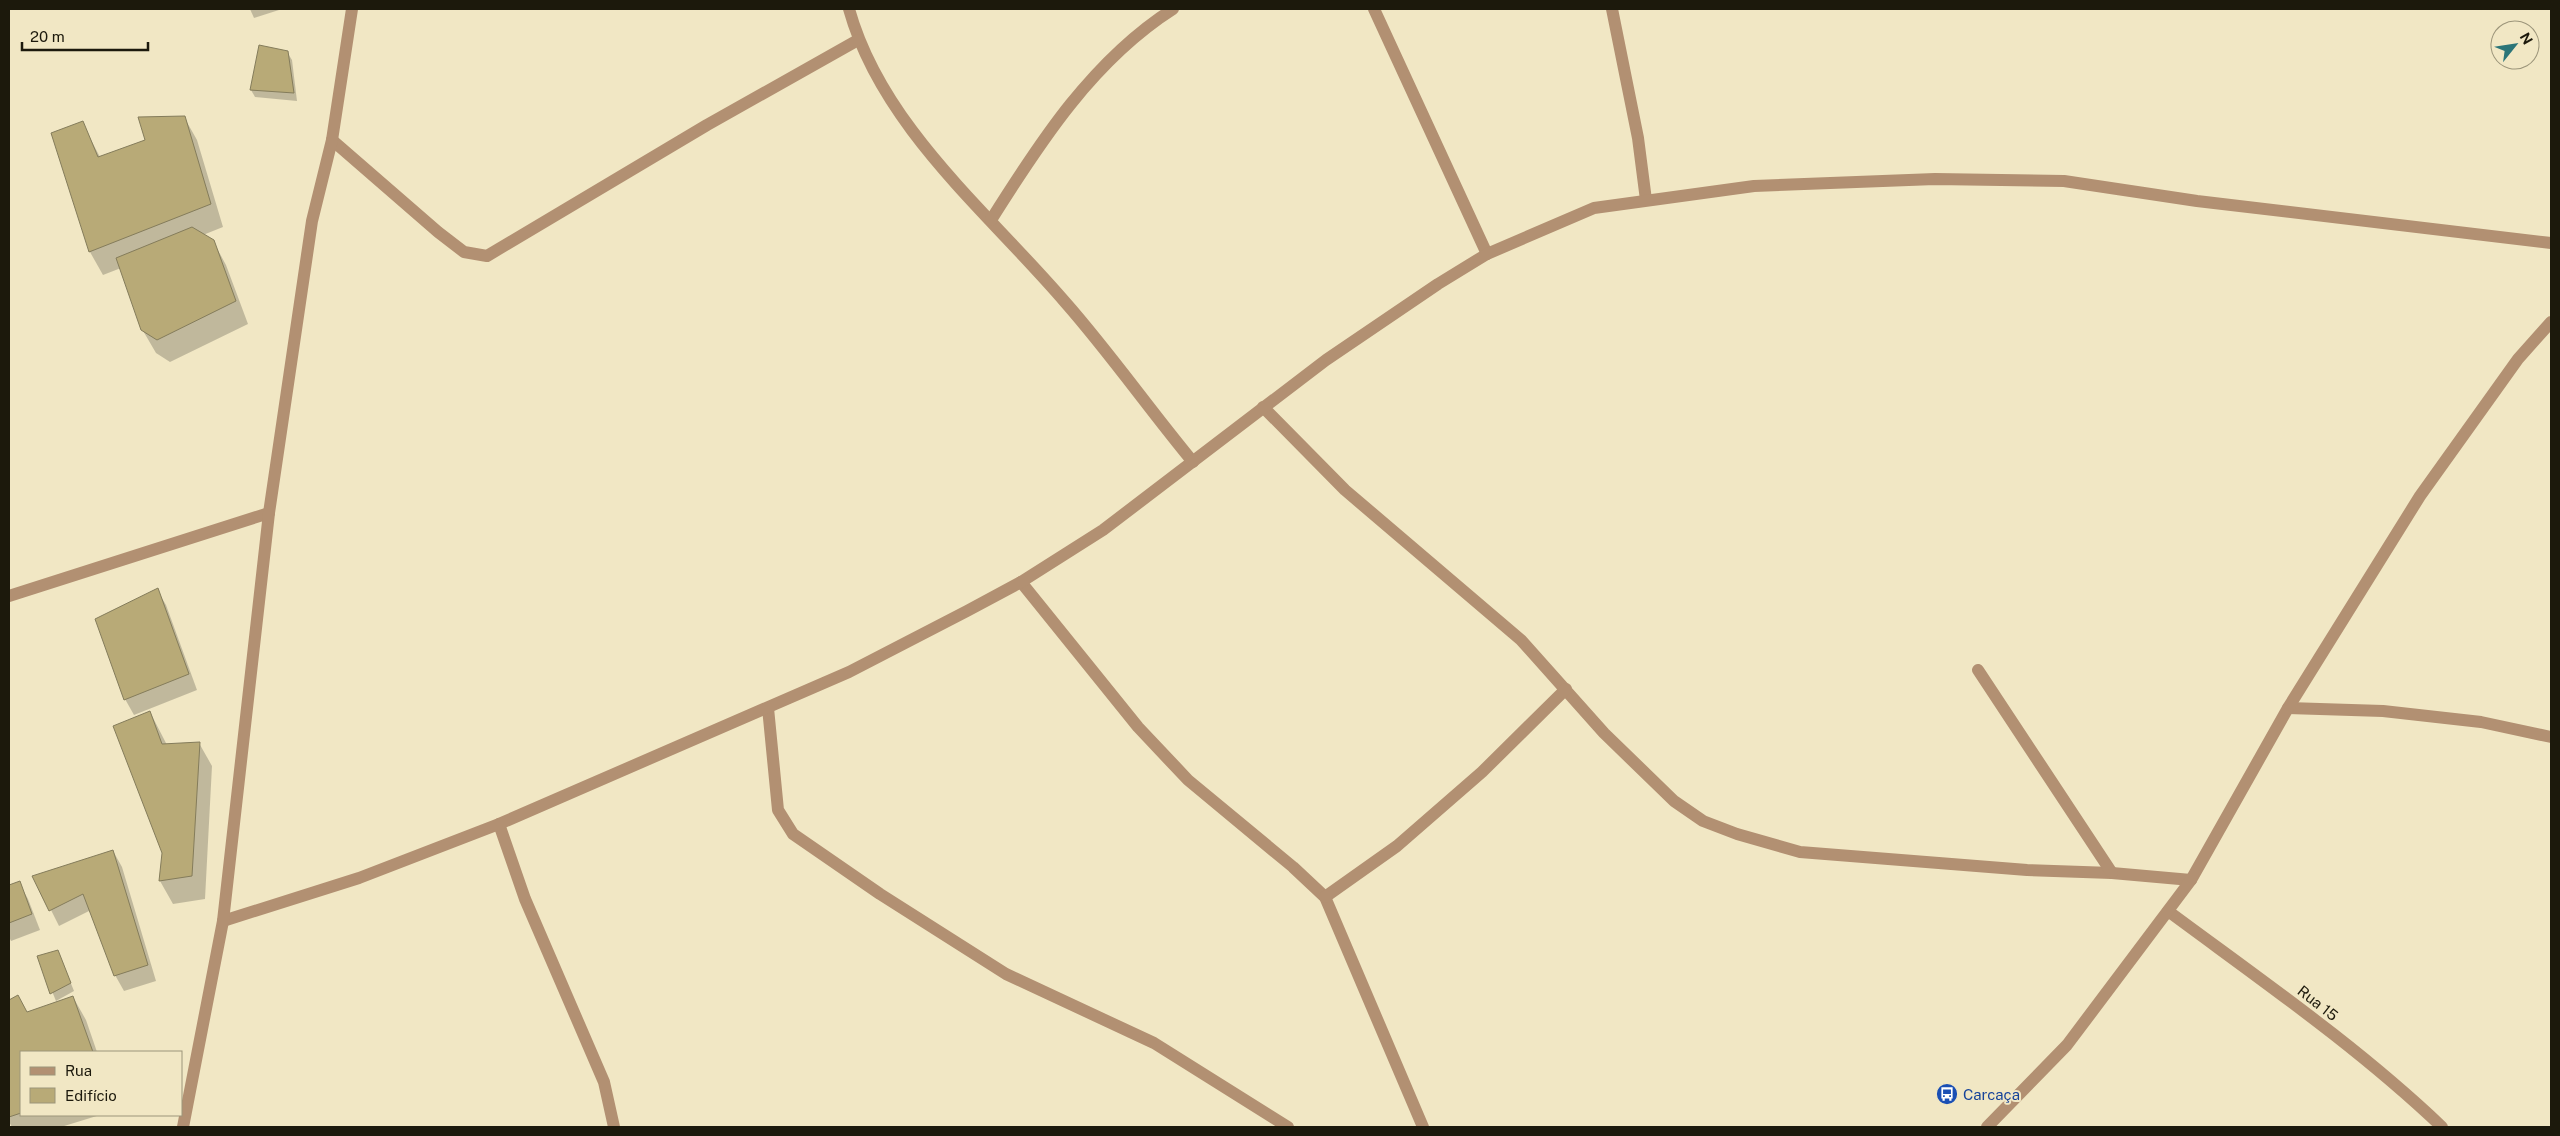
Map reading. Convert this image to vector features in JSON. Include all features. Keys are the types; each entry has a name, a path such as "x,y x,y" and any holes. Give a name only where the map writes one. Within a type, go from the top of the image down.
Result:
{"street":[{"path":"183,1127 224,921 269,513 312,221 332,140 352,9"},
{"path":"849,9 858,40 888,98 955,182 1066,302 1193,462"},
{"path":"991,220 1034,152 1083,90 1118,50 1172,9"},
{"path":"1374,9 1487,254"},
{"path":"1612,9 1638,138 1646,200"},
{"path":"332,140 444,237 464,252 487,256 707,125 858,40"},
{"path":"224,921 359,878 499,824 849,672 1021,582 1103,530 1326,360 1487,254 1594,208 1754,186 1935,179 2064,181 2197,201 2551,243"},
{"path":"1988,1127 2067,1045 2191,880 2288,708 2420,496 2518,359 2551,322"},
{"path":"1263,407 1345,490 1521,640 1566,688 1604,733 1674,802 1703,821 1737,834 1800,852 2028,870 2112,873 2191,880"},
{"path":"9,596 269,513"},
{"path":"1021,582 1138,726 1188,780 1293,867 1325,897 1423,1127"},
{"path":"1978,670 2112,873"},
{"path":"1325,897 1397,846 1482,772 1566,688"},
{"path":"768,708 778,810 793,834 880,894 1006,974 1154,1043 1288,1127"},
{"path":"2288,708 2393,712 2481,722 2551,737"},
{"path":"499,824 525,899 604,1082 614,1127"},
{"name":"Rua 15","path":"2168,911 2280,994 2397,1086 2442,1127"}],"building":[{"path":"259,45 288,51 294,93 250,90"},
{"path":"185,116 211,204 89,252 51,133 83,121 98,157 145,140 138,117"},
{"path":"192,227 214,240 236,301 157,340 141,330 116,258"},
{"path":"158,588 189,674 124,700 95,619"},
{"path":"150,711 162,744 200,742 192,876 159,881 162,853 113,726"},
{"path":"113,850 148,965 114,976 83,894 49,911 32,876"},
{"path":"20,881 32,914 9,923 9,885"},
{"path":"58,950 71,983 50,994 37,956"},
{"path":"18,995 27,1012 73,996 93,1051 20,1051 20,1113 9,1117 9,1000"}],"place":[{"name":"Carcaça","path":"1947,1094"}]}
